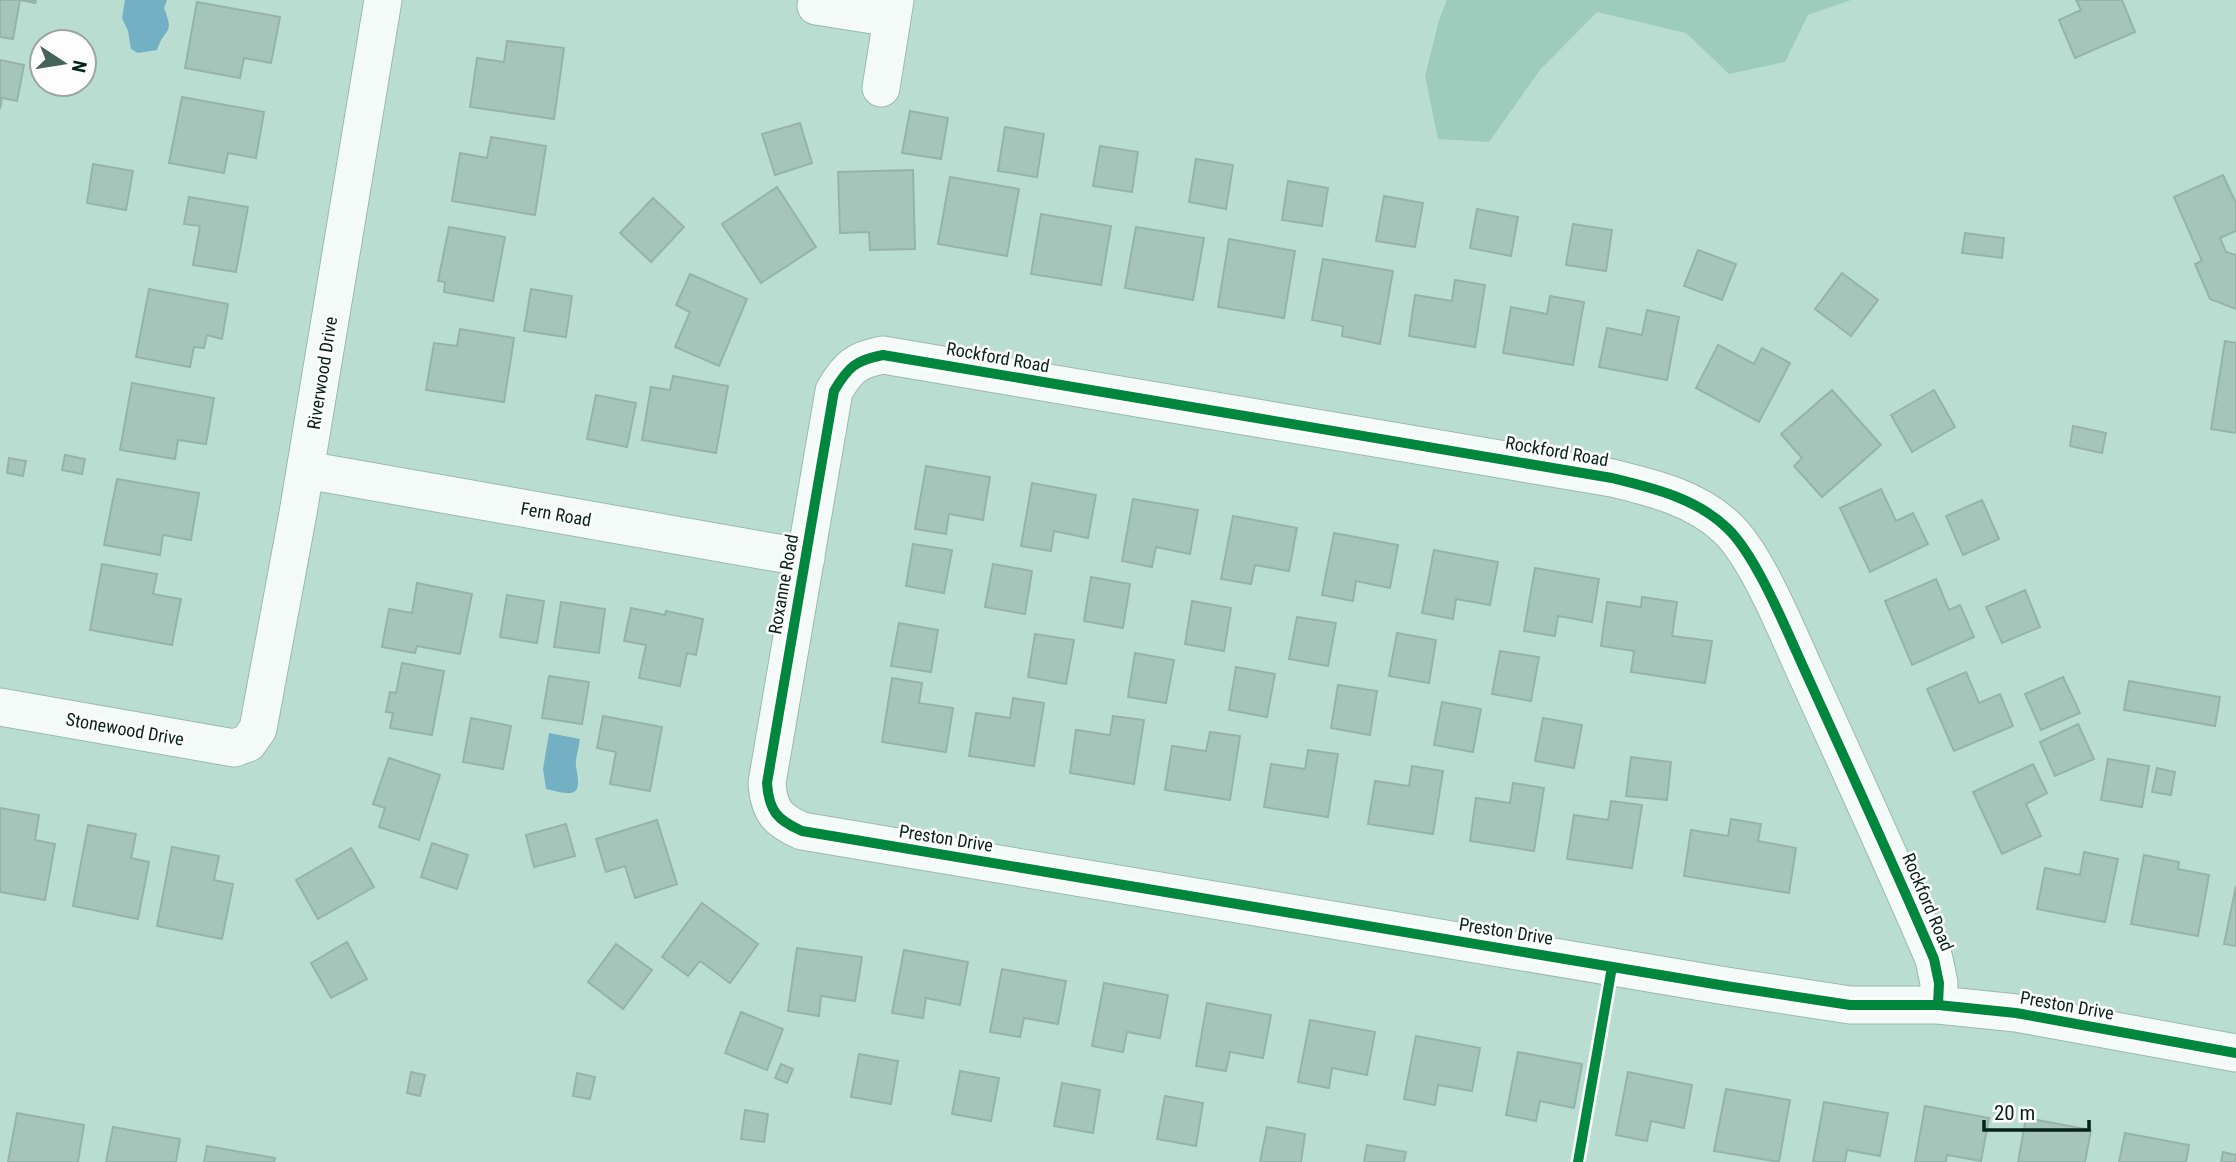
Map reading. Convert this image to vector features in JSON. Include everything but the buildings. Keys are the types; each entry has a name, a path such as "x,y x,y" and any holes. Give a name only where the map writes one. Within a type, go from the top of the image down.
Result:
{"street":[{"name":"Riverwood Drive","path":"248,743 258,729 263,712 306,470 383,0"},
{"path":"816,6 894,9 881,88"},
{"name":"Rockford Road","path":"855,363 883,355 1612,478 1670,494 1702,509 1728,529 1752,562 1791,640 1934,959 1939,983 1938,1005"},
{"name":"Roxanne Road","path":"776,815 768,802 767,783 834,391 843,375 855,363"},
{"name":"Fern Road","path":"306,470 806,558"},
{"name":"Stonewood Drive","path":"0,707 225,747 234,748 248,743"},
{"name":"Preston Drive","path":"776,815 787,825 802,831 1726,986 1850,1005 1938,1005 2016,1013 2236,1052"}],"green space":[{"path":"1447,0 1851,0 1808,15 1785,62 1729,74 1686,33 1597,12 1540,70 1489,142 1438,139 1425,76 1439,20"}],"water":[{"path":"125,0 167,0 164,8 169,27 157,50 138,53 131,49 128,31 122,18"},
{"path":"549,733 580,739 576,764 578,785 573,792 546,789 543,769"}],"cycle path":[{"path":"1938,1005 1939,983 1934,959 1781,617 1738,541 1727,528 1702,509 1658,490 1612,478 883,355 859,362 844,376 834,391 767,783 772,808 786,823 802,831 1726,986 1850,1005 1938,1005 2016,1013 2236,1053"},
{"path":"1578,1162 1612,967"}]}
